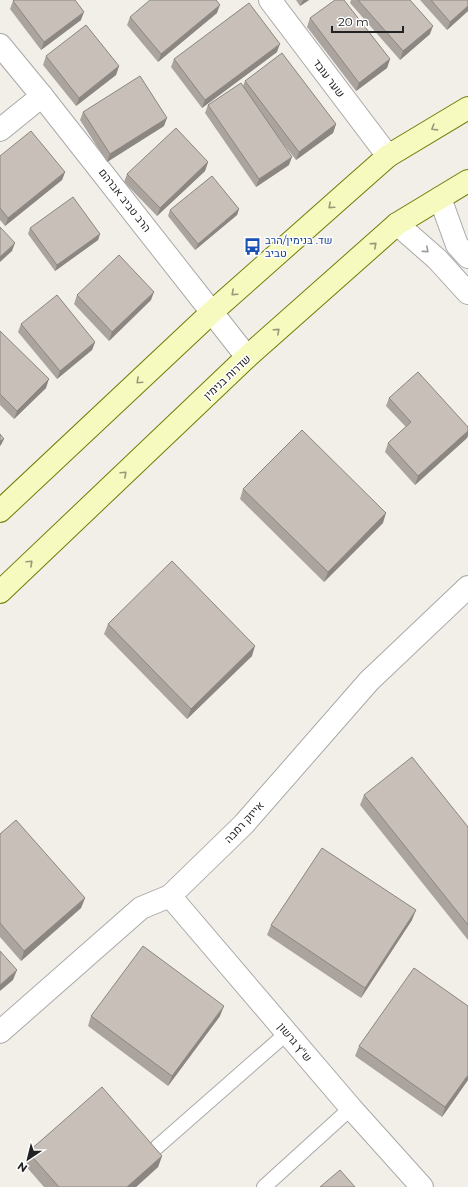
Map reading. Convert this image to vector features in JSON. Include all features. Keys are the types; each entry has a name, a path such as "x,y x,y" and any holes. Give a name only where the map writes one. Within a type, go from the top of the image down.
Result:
{"main road":[{"path":"0,512 212,312 388,156 468,108"},
{"name":"שדרות בנימין","path":"0,592 248,357 397,224 468,181"}],"street":[{"name":"שער עובד","path":"270,0 388,156"},
{"name":"הרב טביב אברהם","path":"0,45 248,357"},
{"path":"0,130 42,96"},
{"path":"440,198 457,245 468,257"},
{"path":"397,224 437,259 468,293"},
{"name":"אייזק רמבה","path":"0,1032 141,908 170,896 244,824 369,681 468,587"},
{"name":"ש\"ץ גרשון","path":"170,896 351,1108 422,1187"}],"lane":[{"path":"158,1147 287,1033"},
{"path":"264,1187 351,1108"}],"building":[{"path":"75,0 84,12 44,42 13,1"},
{"path":"150,0 216,0 220,5 161,54 130,17"},
{"path":"335,0 344,0 390,59 359,83 310,18"},
{"path":"358,0 410,0 433,26 403,51"},
{"path":"431,0 468,0 468,6 450,22"},
{"path":"249,3 280,44 205,100 174,59"},
{"path":"86,25 119,66 79,98 46,56"},
{"path":"282,53 336,124 299,152 245,81"},
{"path":"140,76 167,118 110,154 83,112"},
{"path":"241,83 292,157 259,179 208,105"},
{"path":"176,128 208,162 160,208 127,174"},
{"path":"31,131 65,172 8,218 0,208 0,156"},
{"path":"212,176 239,209 198,244 170,210"},
{"path":"73,197 100,234 57,265 30,228"},
{"path":"0,227 15,243 0,257"},
{"path":"119,255 154,292 112,332 77,295"},
{"path":"57,295 95,342 60,371 21,324"},
{"path":"0,331 49,379 17,411 0,394"},
{"path":"418,372 468,427 468,431 418,476 388,443 411,422 389,398"},
{"path":"302,430 386,513 328,572 243,489"},
{"path":"0,434 4,439 0,441"},
{"path":"172,561 255,646 191,709 108,624"},
{"path":"412,757 468,827 468,925 364,795"},
{"path":"16,820 85,898 24,951 0,923 0,834"},
{"path":"322,848 416,910 365,988 271,925"},
{"path":"143,946 224,1006 172,1076 91,1016"},
{"path":"0,951 17,970 0,985"},
{"path":"414,968 468,1006 468,1075 445,1107 359,1046"},
{"path":"102,1087 162,1156 127,1187 59,1187 28,1152"},
{"path":"340,1170 355,1187 320,1187"}],"place":[{"name":"שד. בנימין/הרב טביב","path":"252,246"}]}
